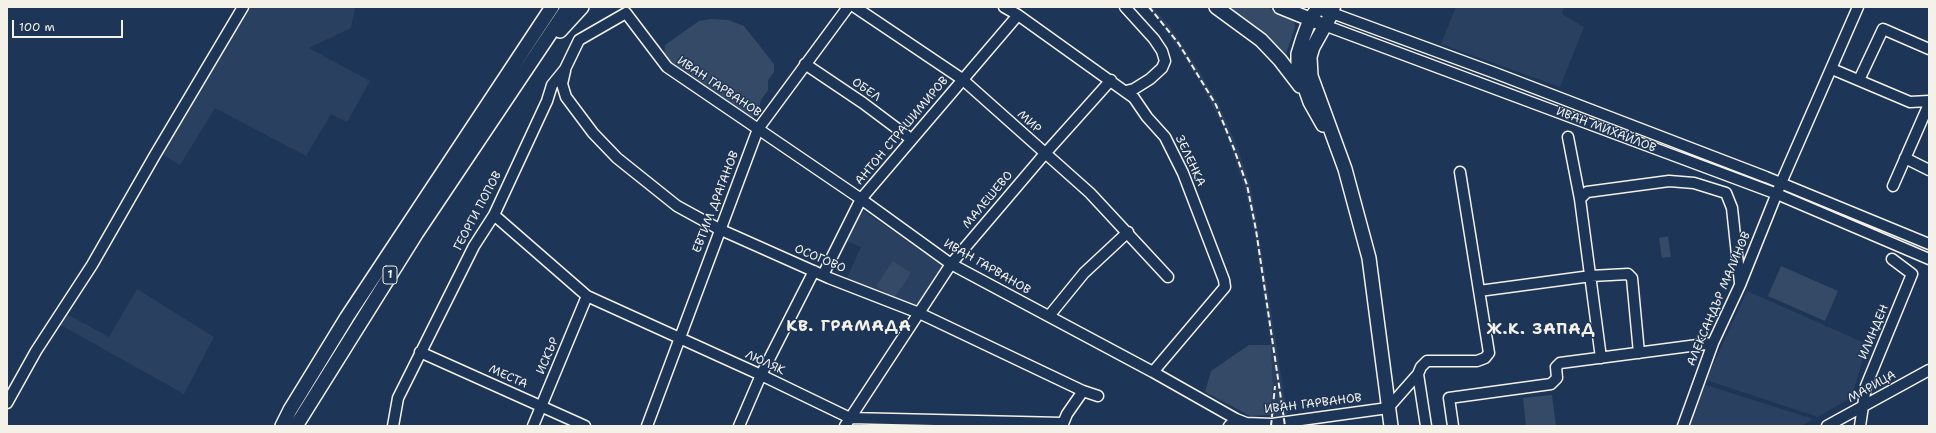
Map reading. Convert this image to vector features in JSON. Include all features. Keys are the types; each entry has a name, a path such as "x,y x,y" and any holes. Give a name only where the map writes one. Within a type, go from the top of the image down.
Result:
{"main road":[{"path":"503,82 546,7"},
{"name":"1","path":"282,426 290,410 347,317 552,7"},
{"name":"1","path":"296,426 416,234 568,7"},
{"path":"514,89 582,7"},
{"path":"1216,7 1261,40 1293,76 1310,102 1346,168"},
{"name":"ИВАН МИХАЙЛОВ","path":"1280,7 1324,25"},
{"path":"1310,102 1299,75 1298,54 1310,19 1318,7"},
{"name":"ИВАН МИХАЙЛОВ","path":"1318,7 1334,10"},
{"path":"1334,10 1312,47 1310,57 1311,76 1346,168 1369,258 1391,426"}],"street":[{"path":"7,403 36,351 92,266 155,155 243,7"},
{"name":"ЕВТИМ ДРАГАНОВ","path":"647,426 719,229 758,129 848,7"},
{"name":"МИР","path":"855,7 962,80 1090,193 1128,232 1168,277"},
{"name":"ЗЕЛЕНКА","path":"1004,7 1018,14 1134,98 1168,143 1200,216 1225,287 1153,372"},
{"path":"1125,7 1154,40 1162,51 1165,60 1162,68 1150,79 1134,89 1126,91"},
{"name":"АЛЕКСАНДЪР МАЛИНОВ","path":"1683,426 1713,343 1740,285 1781,183 1858,7"},
{"name":"ИВАН МИХАЙЛОВ","path":"1334,10 1781,183 1929,244"},
{"name":"ГЕОРГИ ПОПОВ","path":"394,426 398,398 474,246 494,215 547,101 552,85 565,69 579,40 626,12"},
{"name":"ИВАН ГАРВАНОВ","path":"626,12 666,67 861,199 951,264 1153,372 1233,423 1272,424 1388,408"},
{"name":"АНТОН СТРАШИМИРОВ","path":"824,275 861,199 911,138 1018,14"},
{"name":"ИВАН МИХАЙЛОВ","path":"1324,25 1777,194 1929,258"},
{"path":"1859,80 1883,29 1929,48"},
{"name":"ОБЕЛ","path":"806,64 911,138"},
{"path":"547,101 566,98 562,84 565,69"},
{"path":"1832,69 1910,102 1929,100"},
{"name":"МАЛЕШЕВО","path":"848,422 951,264 1045,154 1111,80"},
{"name":"ОСОГОВО","path":"566,98 593,132 617,158 677,206 719,229 814,271 919,314 1083,391 1098,396"},
{"path":"1893,186 1929,104"},
{"path":"1568,137 1580,199 1601,358"},
{"path":"1906,158 1929,170"},
{"path":"1388,408 1418,374 1421,367 1427,362 1477,361 1485,358 1489,352 1460,172"},
{"path":"1580,199 1587,192 1669,180 1694,183 1721,190 1726,193 1732,208 1740,285"},
{"name":"ЛЮЛЯК","path":"494,215 588,296 761,375 848,422 1062,425"},
{"path":"1049,316 1084,273 1128,232"},
{"name":"ИЛИНДЕН","path":"1860,426 1866,386 1912,274 1892,259"},
{"path":"740,426 761,375 814,271"},
{"path":"1479,291 1591,276 1628,274 1632,278 1639,353"},
{"name":"ИСКЪР","path":"533,426 540,406 588,296"},
{"path":"1453,426 1449,398 1551,384 1557,378 1557,364 1713,343"},
{"name":"МЕСТА","path":"420,352 585,426"},
{"path":"1418,374 1426,426"},
{"name":"МАРИЦА","path":"1827,426 1926,374"},
{"path":"1062,425 1083,391"}],"shaded area":[{"path":"238,7 355,7 351,28 309,48 370,81 347,122 331,114 306,156 215,108 180,165 153,149"},
{"path":"1146,7 1152,7 1169,25 1197,67 1219,105 1237,146 1250,184 1289,426 1268,426 1273,385 1271,345 1255,236 1245,189 1237,165 1223,126 1201,84 1158,19"},
{"path":"1225,7 1266,7 1294,19 1295,27 1286,54 1257,27 1247,23"},
{"path":"1456,7 1564,7 1562,14 1584,27 1560,87 1441,44"},
{"path":"711,19 728,20 744,26 774,64 774,72 768,80 768,90 761,100 758,112 752,119 668,61 664,55 665,45 699,21"},
{"path":"861,209 943,265 915,308 846,280 861,247 847,241"},
{"path":"1668,236 1671,257 1662,258 1659,238"},
{"path":"893,261 911,273 894,298 876,286"},
{"path":"1781,266 1838,291 1825,321 1768,296"},
{"path":"137,289 214,337 184,394 57,323 63,312 109,337"},
{"path":"1747,291 1867,344 1852,397 1818,417 1706,380"},
{"path":"1249,345 1271,345 1273,385 1270,415 1250,416 1205,392 1211,371"},
{"path":"1703,384 1813,419 1801,426 1686,426"},
{"path":"1552,395 1556,426 1526,426 1523,398"}],"railway":[{"path":"1149,7 1179,44 1216,105 1247,185 1256,230 1285,426"},
{"path":"1271,426 1275,386"}],"district":[{"name":"КВ. ГРАМАДА","path":"849,327"},
{"name":"Ж.К. ЗАПАД","path":"1541,330"}]}
